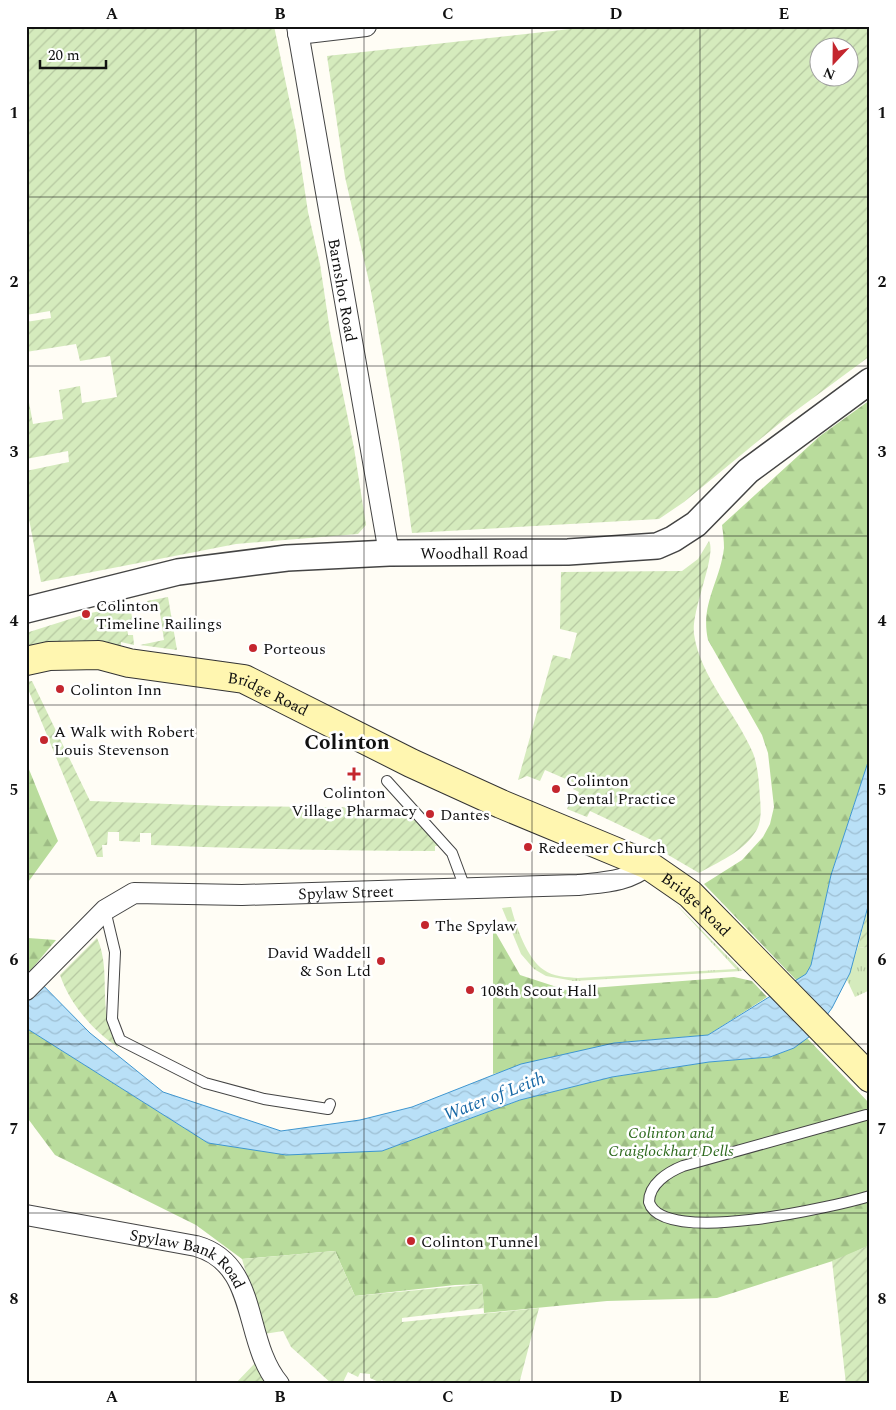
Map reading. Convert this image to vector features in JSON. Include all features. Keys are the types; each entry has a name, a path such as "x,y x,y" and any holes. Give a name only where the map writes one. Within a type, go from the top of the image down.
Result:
{"main road":[{"name":"Bridge Road","path":"26,661 49,656 99,655 129,663 244,679 411,763 501,804 648,865 681,887 870,1078"}],"street":[{"path":"298,30 366,26"},
{"name":"Barnshot Road","path":"298,30 390,553"},
{"name":"Woodhall Road","path":"27,606 178,572 288,558 390,553 562,552 658,546 696,524 748,471 870,381"},
{"name":"Spylaw Street","path":"26,990 105,910 134,893 242,895 578,885 619,881 637,875 648,865"},
{"name":"Spylaw Bank Road","path":"26,1215 196,1246 213,1252 228,1264 238,1277 262,1354 279,1384"}],"lane":[{"path":"387,781 452,853 465,888"},
{"path":"105,910 115,952 112,1019 120,1040 205,1083 264,1099 328,1109 330,1104"},
{"path":"866,1115 683,1166 660,1181 652,1190 649,1202 655,1212 665,1217 687,1221 734,1222 809,1212 870,1196"}],"green space":[{"path":"26,26 274,26 296,132 308,212 320,264 330,331 354,448 366,525 358,534 236,544 41,582 26,503 26,471 69,462 68,451 26,459 26,386 33,424 63,419 59,390 80,386 82,403 117,397 110,356 80,361 76,344 26,352 26,322 51,318 50,311 26,315"},
{"path":"597,26 870,26 870,356 786,418 684,502 659,519 412,533 399,443 370,286 345,177 327,56"},
{"path":"870,400 870,756 831,875 811,965 806,974 797,981 704,884 742,860 763,837 770,824 774,807 768,753 762,735 708,640 706,627 708,604 722,560 724,548 722,525 820,436"},
{"path":"709,541 711,548 710,558 696,611 694,634 703,665 753,753 758,775 761,812 757,830 743,847 699,873 658,849 660,844 590,811 587,817 567,809 572,797 576,799 579,792 573,789 575,783 545,770 540,781 527,776 518,780 553,655 570,659 577,633 560,629 561,572 682,571 698,559"},
{"path":"168,597 177,650 140,645 164,640 159,606 148,608 147,601"},
{"path":"138,603 139,609 131,611 133,624 127,626 128,635 133,635 134,645 121,642 121,648 26,650 26,633 86,614"},
{"path":"32,681 90,801 222,806 407,808 443,846 435,846 435,851 399,851 293,850 151,845 151,833 140,833 140,842 119,841 119,832 108,832 107,845 102,845 103,857 97,857 26,684 26,682"},
{"path":"26,762 58,841 26,885"},
{"path":"671,899 742,971 574,981 546,976 534,969 521,954 502,908 511,907 519,932 532,958 544,970 556,975 578,978 736,969"},
{"path":"870,899 870,948 858,947"},
{"path":"493,928 520,975 566,990 734,977 752,981 767,997 708,1035 614,1043 493,1074"},
{"path":"26,936 28,938 56,940 30,971 26,968"},
{"path":"97,938 102,951 104,965 108,1021 112,1035 119,1048 83,1016 64,986 60,975"},
{"path":"858,947 870,948 870,990 855,997 847,980"},
{"name":"Colinton and Craiglockhart Dells","path":"26,1028 208,1143 382,1151 520,1100 612,1077 709,1062 770,1057 794,1048 807,1038 870,1104 870,1245 842,1258 717,1298 607,1301 484,1313 482,1284 455,1285 355,1296 335,1251 242,1259 196,1225 55,1155 26,1116"},
{"path":"870,1245 870,1384 846,1384 832,1261"},
{"path":"335,1251 355,1296 482,1284 484,1308 402,1318 402,1322 539,1308 519,1384 387,1384 382,1380 379,1382 370,1378 370,1374 360,1373 358,1377 348,1372 342,1384 332,1384 291,1347 283,1331 264,1334 242,1259"},
{"path":"256,1362 265,1384 235,1384"}],"water":[{"name":"Water of Leith","path":"870,756 870,899 850,973 832,1008 813,1034 794,1048 770,1057 709,1062 612,1077 520,1100 382,1151 286,1155 208,1143 26,1028 26,968 90,1033 163,1092 281,1131 360,1120 412,1107 521,1064 614,1043 708,1035 806,974 811,965 831,875"}],"place":[{"name":"Colinton Timeline Railings","path":"86,614"},
{"name":"Porteous","path":"253,648"},
{"name":"Colinton Inn","path":"60,689"},
{"name":"A Walk with Robert Louis Stevenson","path":"44,740"},
{"name":"Colinton Village Pharmacy","path":"354,774"},
{"name":"Colinton Dental Practice","path":"556,789"},
{"name":"Dantes","path":"430,814"},
{"name":"Redeemer Church","path":"528,847"},
{"name":"The Spylaw","path":"425,925"},
{"name":"David Waddell & Son Ltd","path":"381,961"},
{"name":"108th Scout Hall","path":"470,990"},
{"name":"Colinton Tunnel","path":"411,1241"}],"district":[{"name":"Colinton","path":"347,742"}]}
